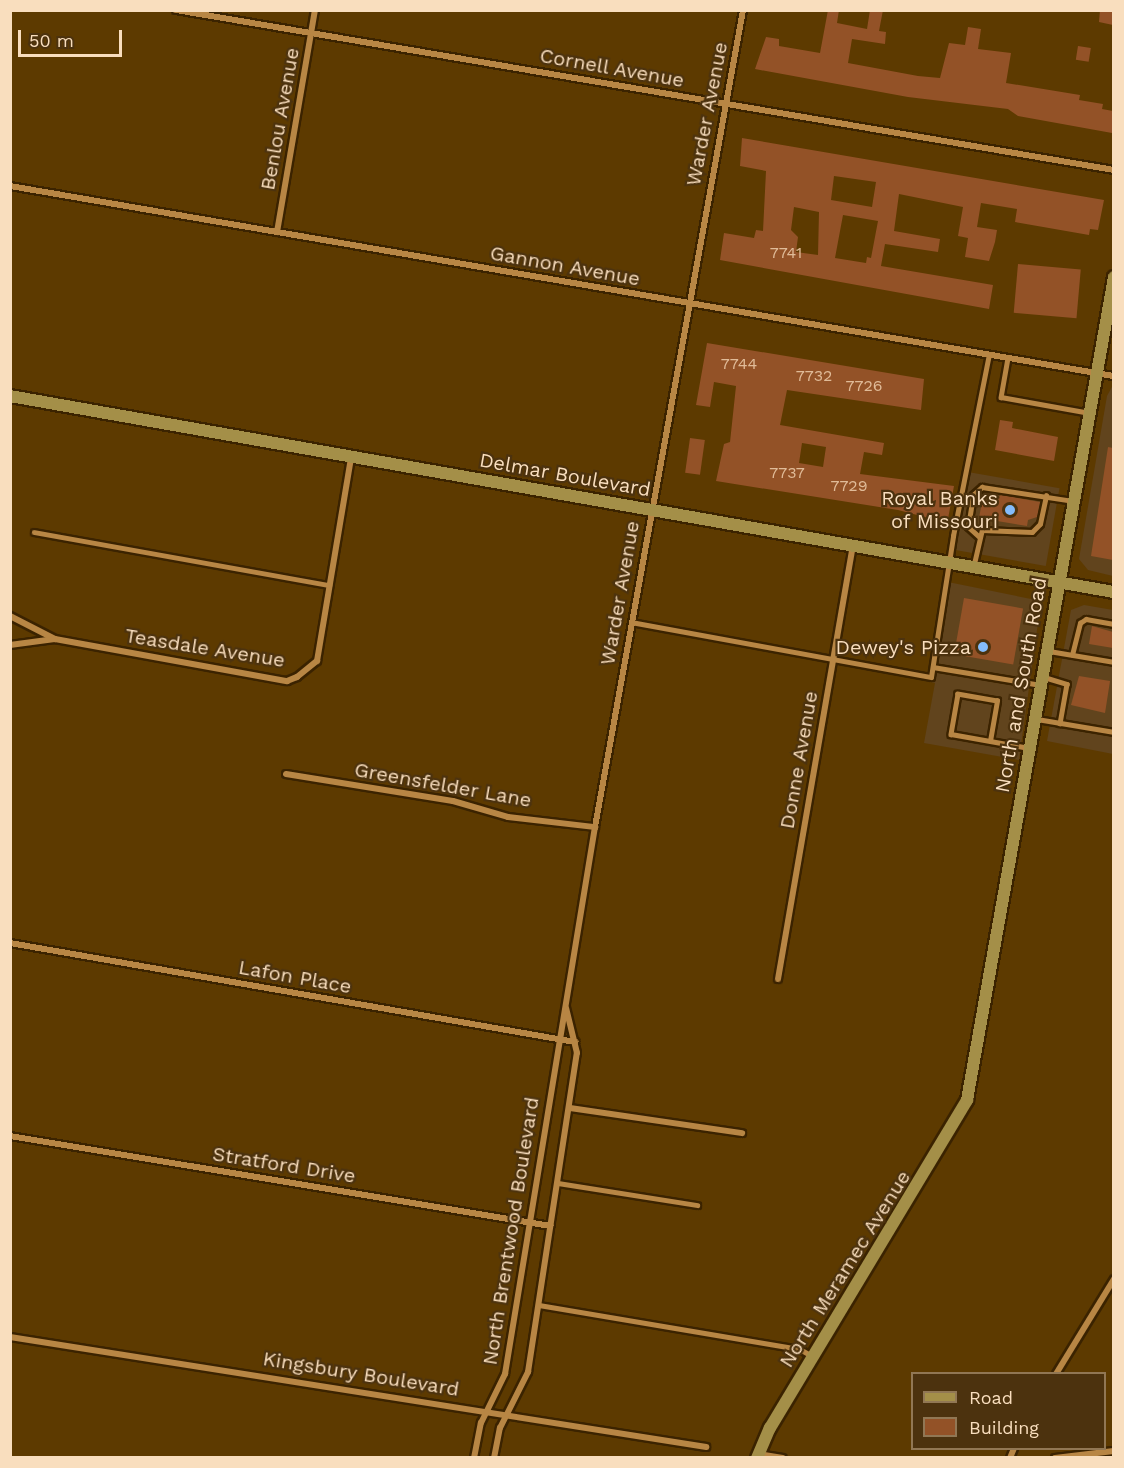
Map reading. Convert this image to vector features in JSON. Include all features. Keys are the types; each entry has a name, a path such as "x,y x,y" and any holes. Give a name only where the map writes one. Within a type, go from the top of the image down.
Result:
{"street":[{"name":"Cornell Avenue","path":"176,10 1113,170"},
{"name":"Benlou Avenue","path":"277,232 315,10"},
{"name":"Warder Avenue","path":"559,1040 631,622 743,10"},
{"name":"Gannon Avenue","path":"10,186 1113,376"},
{"name":"North and South Road","path":"967,1100 1113,277"},
{"name":"Delmar Boulevard","path":"10,396 1113,592"},
{"name":"Teasdale Avenue","path":"10,616 55,639 287,681 317,661 351,456"},
{"name":"Donne Avenue","path":"778,979 853,546"},
{"name":"Teasdale Avenue","path":"10,645 55,639"},
{"name":"Greensfelder Lane","path":"285,774 453,801 508,817 595,828"},
{"name":"Lafon Place","path":"10,943 575,1042"},
{"name":"Warder Avenue","path":"565,1004 575,1042"},
{"name":"North Brentwood Boulevard","path":"474,1458 488,1411 505,1374 559,1040"},
{"name":"North Brentwood Boulevard","path":"494,1458 507,1414 525,1384 570,1108 575,1042"},
{"name":"North Meramec Avenue","path":"758,1456 814,1356 967,1100"},
{"path":"570,1108 742,1133"},
{"name":"Stratford Drive","path":"10,1136 551,1226"},
{"path":"1057,1372 1113,1279"},
{"name":"Kingsbury Boulevard","path":"10,1337 706,1447"},
{"path":"1055,1458 1113,1451"},
{"path":"758,1456 783,1458"}],"lane":[{"path":"631,622 932,677 950,563 989,355"},
{"path":"1008,358 1001,397 1090,413"},
{"path":"979,537 969,527 976,490 987,486 1074,501"},
{"path":"974,567 979,537 986,528 1032,532 1040,524 1046,496"},
{"path":"34,532 329,585"},
{"path":"1072,655 1080,623 1086,619 1113,624"},
{"path":"1046,651 1113,662"},
{"path":"933,667 1067,684 1060,723"},
{"path":"990,741 997,701 958,694 951,734 990,741 1029,748"},
{"path":"1034,718 1113,732"},
{"path":"558,1183 697,1205"},
{"path":"539,1305 800,1348 814,1356"}],"shaded area":[{"path":"1113,385 1113,576 1088,570 1079,559 1107,396"},
{"path":"962,471 1059,488 1046,566 948,549"},
{"path":"943,581 1041,601 1019,760 924,743 935,683 926,681"},
{"path":"1084,605 1113,610 1113,754 1047,741 1071,610"}],"building":[{"path":"828,10 839,10 837,23 867,29 870,10 883,10 879,31 886,32 885,44 852,39 848,63 918,76 940,78 949,43 965,45 968,27 981,29 978,49 1011,53 1006,83 1080,95 1079,100 1103,104 1102,109 1113,111 1112,133 1018,116 1008,109 908,97 755,69 766,37 779,39 779,46 820,53"},
{"path":"1100,10 1113,10 1113,25 1099,22"},
{"path":"1078,46 1091,48 1089,62 1076,60"},
{"path":"742,138 1104,200 1098,230 1090,229 1089,235 1015,222 1017,209 981,203 977,227 997,230 989,261 965,257 968,238 958,236 963,207 899,194 894,231 940,239 938,252 885,244 881,266 993,285 989,309 720,260 724,233 754,238 756,230 763,231 766,171 740,166","holes":["834,176 876,182 872,207 831,200","794,207 819,212 818,255 796,252 798,237 791,230","843,215 878,221 871,258 867,257 866,263 835,258"]},
{"path":"1018,264 1081,269 1076,318 1014,313"},
{"path":"707,343 924,379 921,410 787,390 780,425 884,443 882,455 864,452 860,474 954,486 948,519 944,522 898,510 716,481 724,444 730,442 736,386 714,382 710,407 696,405","holes":["802,443 826,447 823,467 799,463"]},
{"path":"1000,420 1013,422 1012,428 1058,437 1054,461 995,450"},
{"path":"690,438 705,440 700,475 685,473"},
{"path":"1108,447 1113,448 1113,560 1091,556"},
{"name":"Royal Banks of Missouri","path":"1001,495 1040,502 1037,517 1028,520 1027,526 979,518 982,502 992,503"},
{"path":"964,598 1023,608 1013,665 954,654"},
{"path":"1092,626 1113,632 1113,648 1089,644"},
{"path":"1079,676 1110,681 1105,713 1071,705"}],"place":[{"name":"Royal Banks of Missouri","path":"1010,510"},
{"name":"Dewey's Pizza","path":"983,647"}]}
